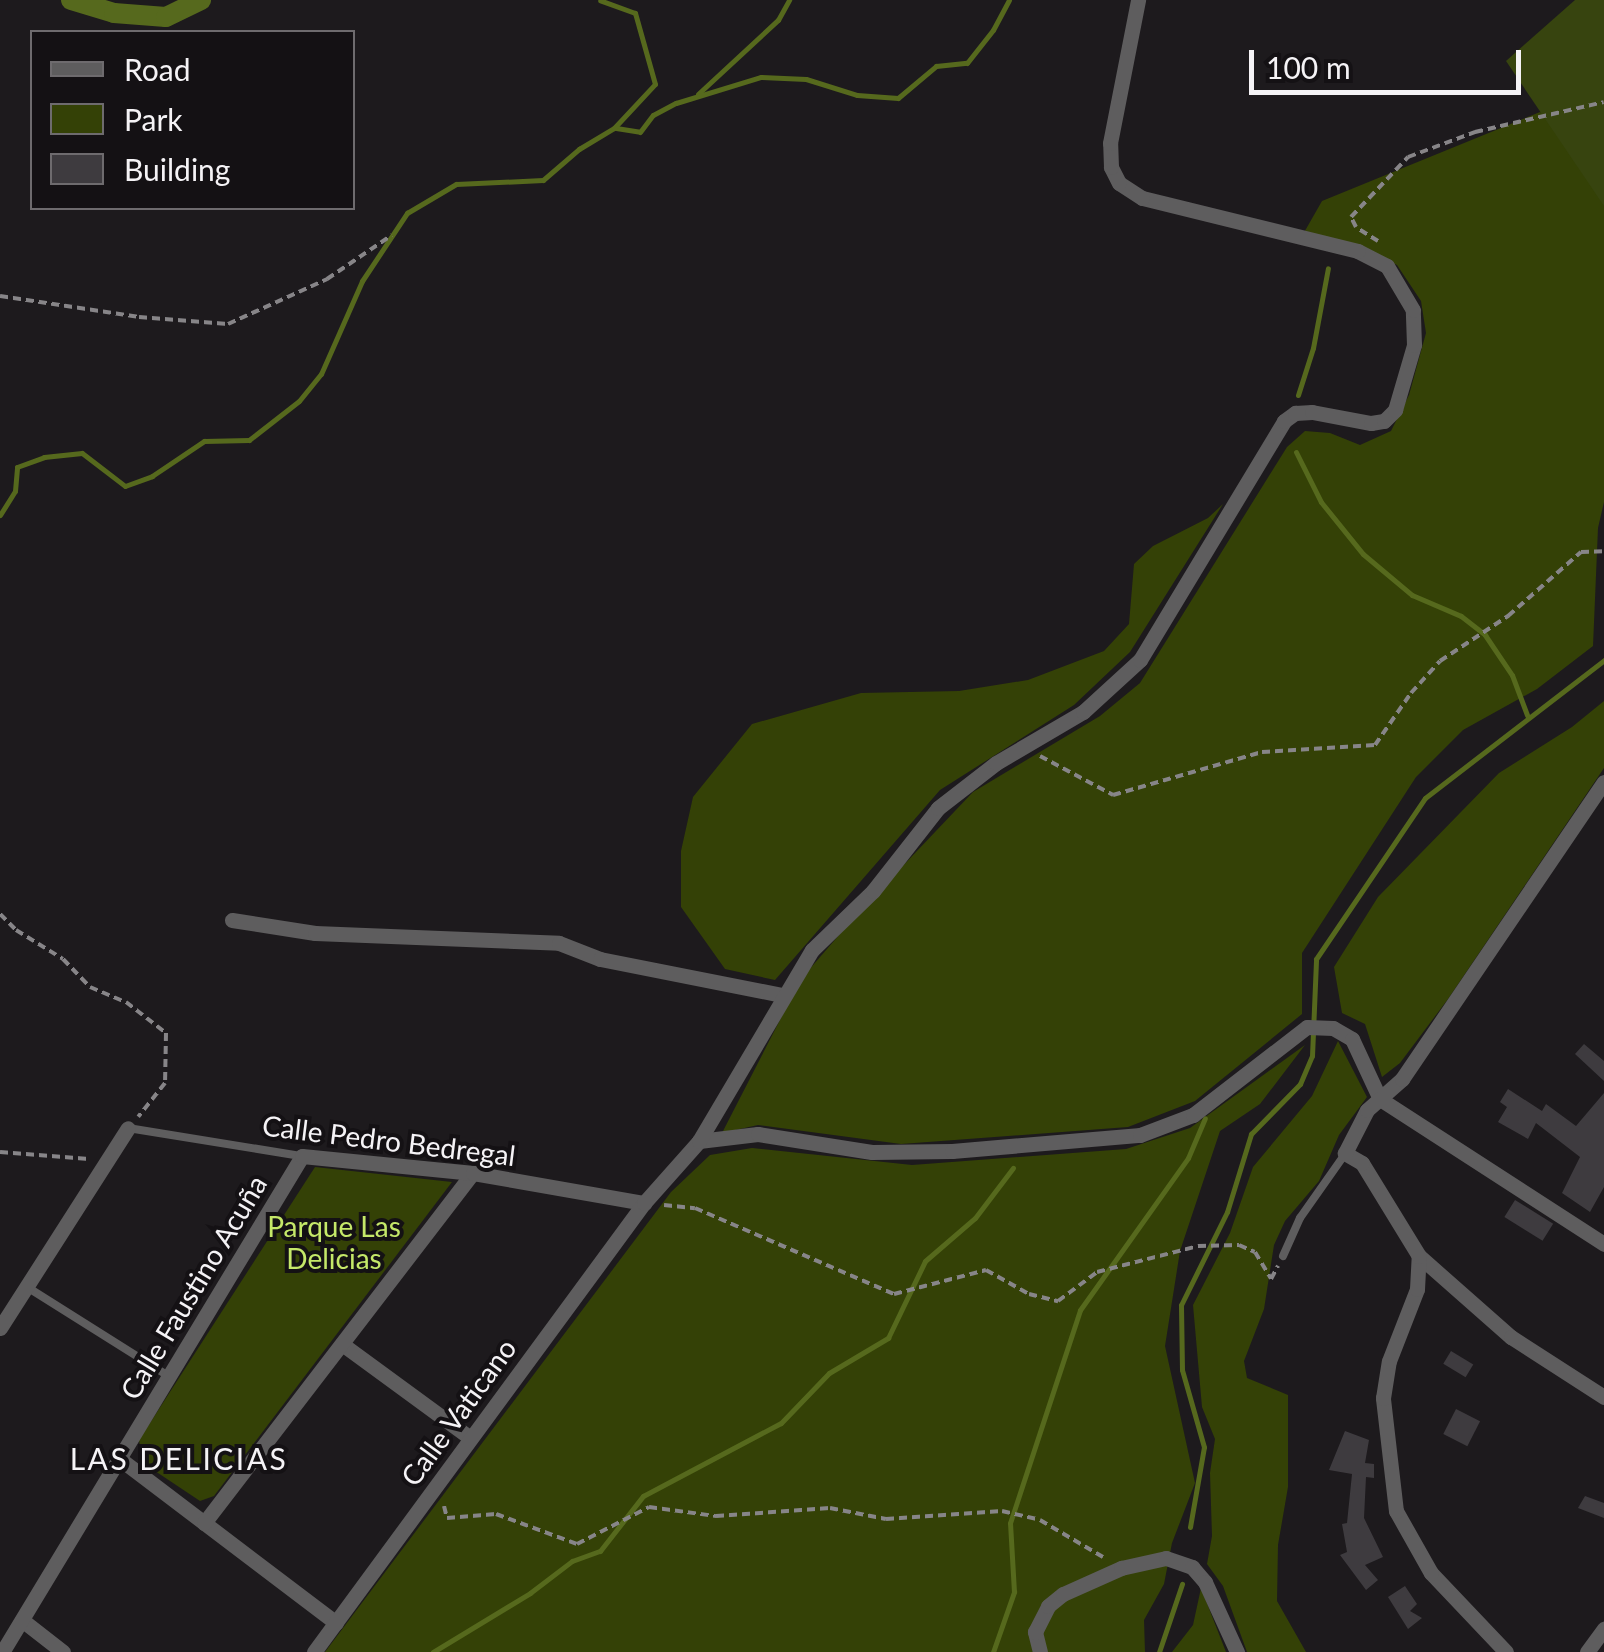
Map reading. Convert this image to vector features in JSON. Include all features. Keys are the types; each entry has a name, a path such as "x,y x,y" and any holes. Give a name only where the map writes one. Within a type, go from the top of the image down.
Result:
{"street":[{"name":"Calle Vaticano","path":"314,1652 469,1436 644,1203 699,1142 782,995 812,950 873,891 938,808 1022,748 1083,712 1140,660 1284,421 1294,412 1312,412 1343,420 1384,421 1396,410 1414,345 1414,310 1387,266 1358,251 1142,198 1119,183 1111,167 1110,143 1138,0"},
{"path":"1604,782 1402,1079 1367,1110 1345,1154 1362,1164 1419,1256 1511,1337 1604,1397"},
{"path":"232,920 315,933 559,943 600,959 782,995"},
{"path":"699,1142 758,1134 872,1152 952,1151 1140,1134 1193,1115 1306,1027 1334,1028 1352,1039 1380,1099 1604,1244"},
{"path":"0,1328 128,1128"},
{"name":"Calle Pedro Bedregal","path":"302,1156 473,1174 644,1203"},
{"name":"Calle Faustino Acuña","path":"4,1650 302,1156"},
{"path":"204,1523 473,1174"},
{"path":"1419,1256 1417,1289 1389,1361 1383,1398 1396,1511 1431,1573 1506,1652"},
{"path":"342,1344 469,1436"},
{"path":"120,1459 336,1623"},
{"path":"1040,1652 1036,1632 1048,1606 1063,1594 1121,1568 1166,1558 1192,1567 1219,1605 1237,1652"},
{"path":"22,1620 63,1652"},
{"path":"1587,1652 1604,1629"}],"lane":[{"name":"Calle Pedro Bedregal","path":"128,1128 302,1156"},
{"path":"1283,1256 1300,1218 1345,1154"},
{"path":"26,1287 167,1374"}],"path":[{"path":"1384,246 1356,228 1351,217 1408,157 1475,132 1604,102"},
{"path":"0,296 139,317 228,324 327,279 392,235"},
{"path":"1022,748 1112,796 1262,752 1376,746 1411,693 1440,661 1508,616 1581,552 1604,550"},
{"path":"0,914 16,930 63,959 90,987 126,1002 166,1033 165,1083 128,1128"},
{"path":"0,1152 108,1159"},
{"path":"644,1203 695,1208 894,1294 986,1270 1029,1294 1058,1302 1097,1272 1198,1246 1239,1245 1254,1252 1271,1280 1283,1256"},
{"path":"437,1482 448,1518 496,1514 578,1544 649,1507 716,1516 830,1508 886,1519 1002,1511 1040,1520 1121,1568"}],"green space":[{"path":"1575,0 1604,0 1604,206 1506,61"},
{"path":"1540,112 1604,132 1604,502 1598,528 1593,646 1537,689 1463,730 1416,777 1302,953 1302,1014 1195,1101 1128,1127 901,1144 758,1125 722,1133 801,979 973,792 1100,716 1140,683 1287,447 1305,431 1330,433 1360,445 1391,431 1409,395 1426,333 1421,301 1397,265 1366,250 1302,236 1322,201"},
{"path":"1223,504 1130,652 1074,705 940,790 775,980 725,969 681,907 681,851 693,797 752,724 861,693 959,691 1028,680 1104,651 1129,624 1134,564 1153,546 1208,518"},
{"path":"1604,701 1604,768 1448,999 1400,1063 1382,1077 1365,1024 1342,1013 1334,967 1378,897 1499,773 1572,727"},
{"path":"1338,1041 1367,1097 1339,1135 1319,1181 1285,1221 1274,1245 1264,1309 1244,1361 1247,1378 1288,1395 1288,1487 1278,1545 1277,1601 1306,1652 1247,1652 1223,1586 1207,1564 1212,1536 1210,1473 1215,1439 1202,1407 1193,1305 1230,1233 1253,1167 1312,1096"},
{"path":"1305,1045 1260,1104 1220,1131 1180,1251 1165,1346 1195,1483 1172,1543 1164,1584 1144,1620 1145,1652 325,1652 671,1192 710,1155 752,1148 912,1165 1126,1149 1190,1128"},
{"name":"Parque Las Delicias","path":"315,1167 452,1182 214,1496 200,1501 143,1463 139,1440"},
{"path":"1201,1588 1226,1652 1172,1652 1193,1625"}],"building":[{"path":"1584,1044 1604,1061 1604,1081 1575,1054"},
{"path":"1508,1089 1542,1111 1546,1104 1576,1126 1604,1093 1604,1187 1590,1212 1562,1193 1580,1157 1536,1123 1528,1139 1498,1122 1507,1107 1500,1102"},
{"path":"1515,1200 1553,1224 1543,1241 1504,1217"},
{"path":"1451,1351 1473,1364 1466,1377 1443,1364"},
{"path":"1456,1409 1480,1421 1467,1446 1443,1434"},
{"path":"1345,1431 1369,1440 1365,1463 1374,1464 1374,1478 1366,1477 1364,1518 1383,1557 1365,1565 1378,1580 1366,1590 1340,1555 1347,1552 1342,1524 1347,1523 1352,1474 1329,1470"},
{"path":"1585,1496 1604,1503 1604,1518 1578,1508"},
{"path":"1405,1586 1417,1604 1410,1611 1422,1618 1408,1629 1388,1597"}],"waterway":[{"path":"71,0 114,13 166,17 201,0"},
{"path":"0,515 15,491 17,467 44,457 82,453 125,486 152,476 204,441 249,440 299,401 321,374 362,281 407,213 456,184 543,180 579,149 614,128 655,84 635,13 600,0"},
{"path":"698,94 778,20 789,0"},
{"path":"616,128 640,132 653,115 676,103 761,77 806,79 857,95 898,98 936,66 967,63 993,30 1009,0"},
{"path":"1298,395 1313,348 1328,268"},
{"path":"1296,452 1321,502 1363,554 1412,595 1461,616 1485,635 1512,675 1527,715"},
{"path":"1190,1527 1204,1447 1182,1370 1181,1305 1227,1212 1251,1134 1300,1084 1312,1056 1316,959 1425,798 1604,660"},
{"path":"993,1652 1014,1592 1010,1523 1080,1310 1188,1158 1205,1118"},
{"path":"433,1652 530,1593 572,1561 600,1551 643,1496 781,1423 829,1373 888,1338 925,1261 975,1218 1013,1168"},
{"path":"1159,1652 1182,1584"}],"district":[{"name":"LAS DELICIAS","path":"179,1458"}]}
